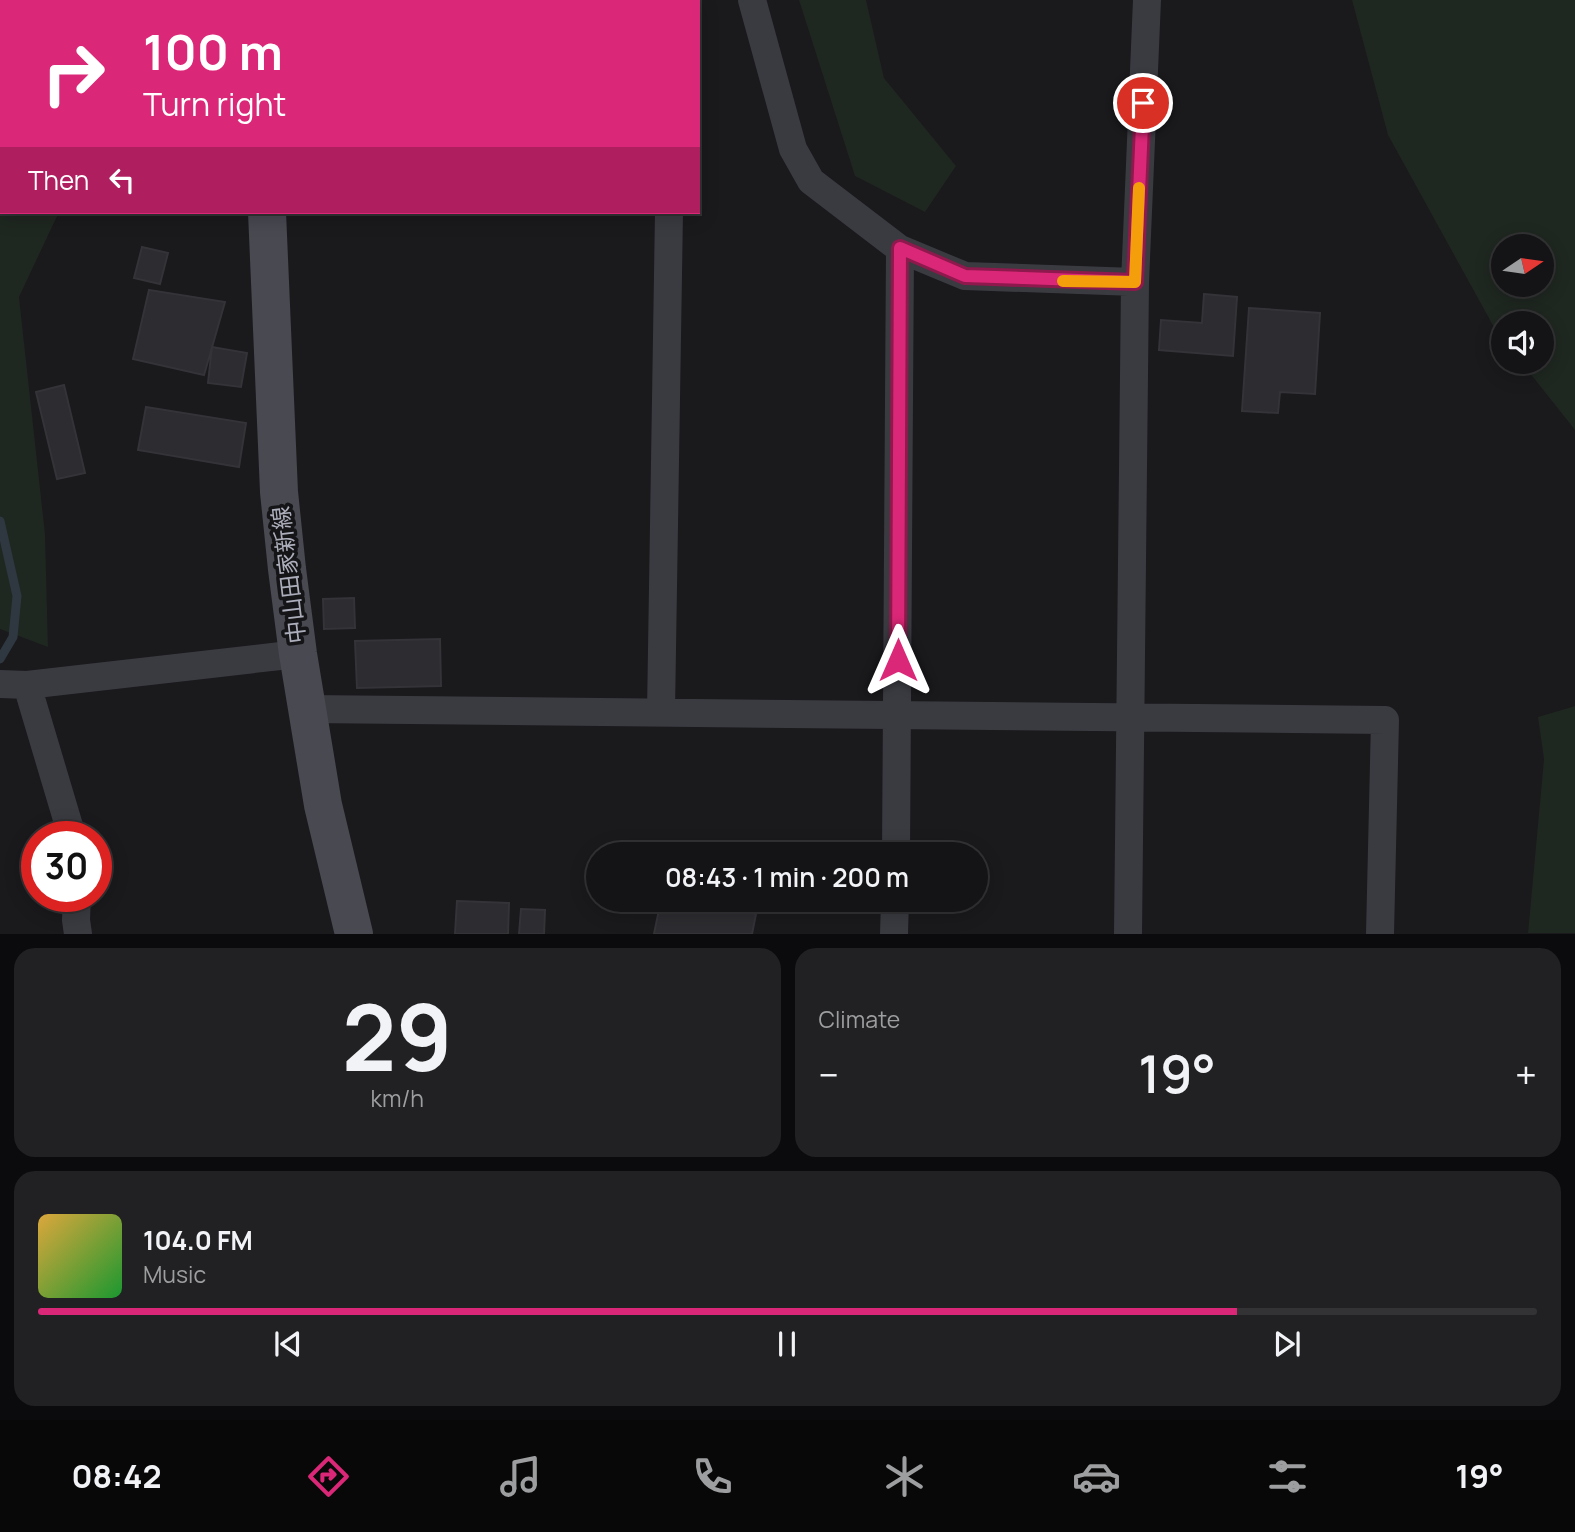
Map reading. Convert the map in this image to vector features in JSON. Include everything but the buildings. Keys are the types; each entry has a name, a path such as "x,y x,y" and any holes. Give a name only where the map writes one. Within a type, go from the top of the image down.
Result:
{"main road":[{"name":"中山田家新線","path":"267,214 279,492 298,654 323,805 354,933"}],"street":[{"path":"752,0 793,149 811,181 900,248 965,276 1135,282"},
{"path":"1128,933 1135,282 1147,0"},
{"path":"661,712 669,214"},
{"path":"895,842 900,248"},
{"path":"66,821 13,685 298,654"},
{"path":"307,709 1385,720 1380,933"},
{"path":"76,912 78,933"},
{"path":"894,933 895,912"}],"shaded area":[{"path":"799,0 866,0 884,78 956,166 925,212 855,176"},
{"path":"1352,0 1575,0 1575,430 1531,374 1554,374 1554,311 1491,311 1491,322 1388,135"},
{"path":"0,214 58,214 19,297 45,534 48,647 0,629"},
{"path":"1575,706 1575,933 1528,933 1544,759 1538,717"}],"waterway":[{"path":"0,521 17,596 13,637 0,659"}],"slow traffic":[{"path":"1063,281 1135,282 1139,188"}],"route":[{"path":"898,660 900,248 965,276 1135,282 1143,103"}]}
